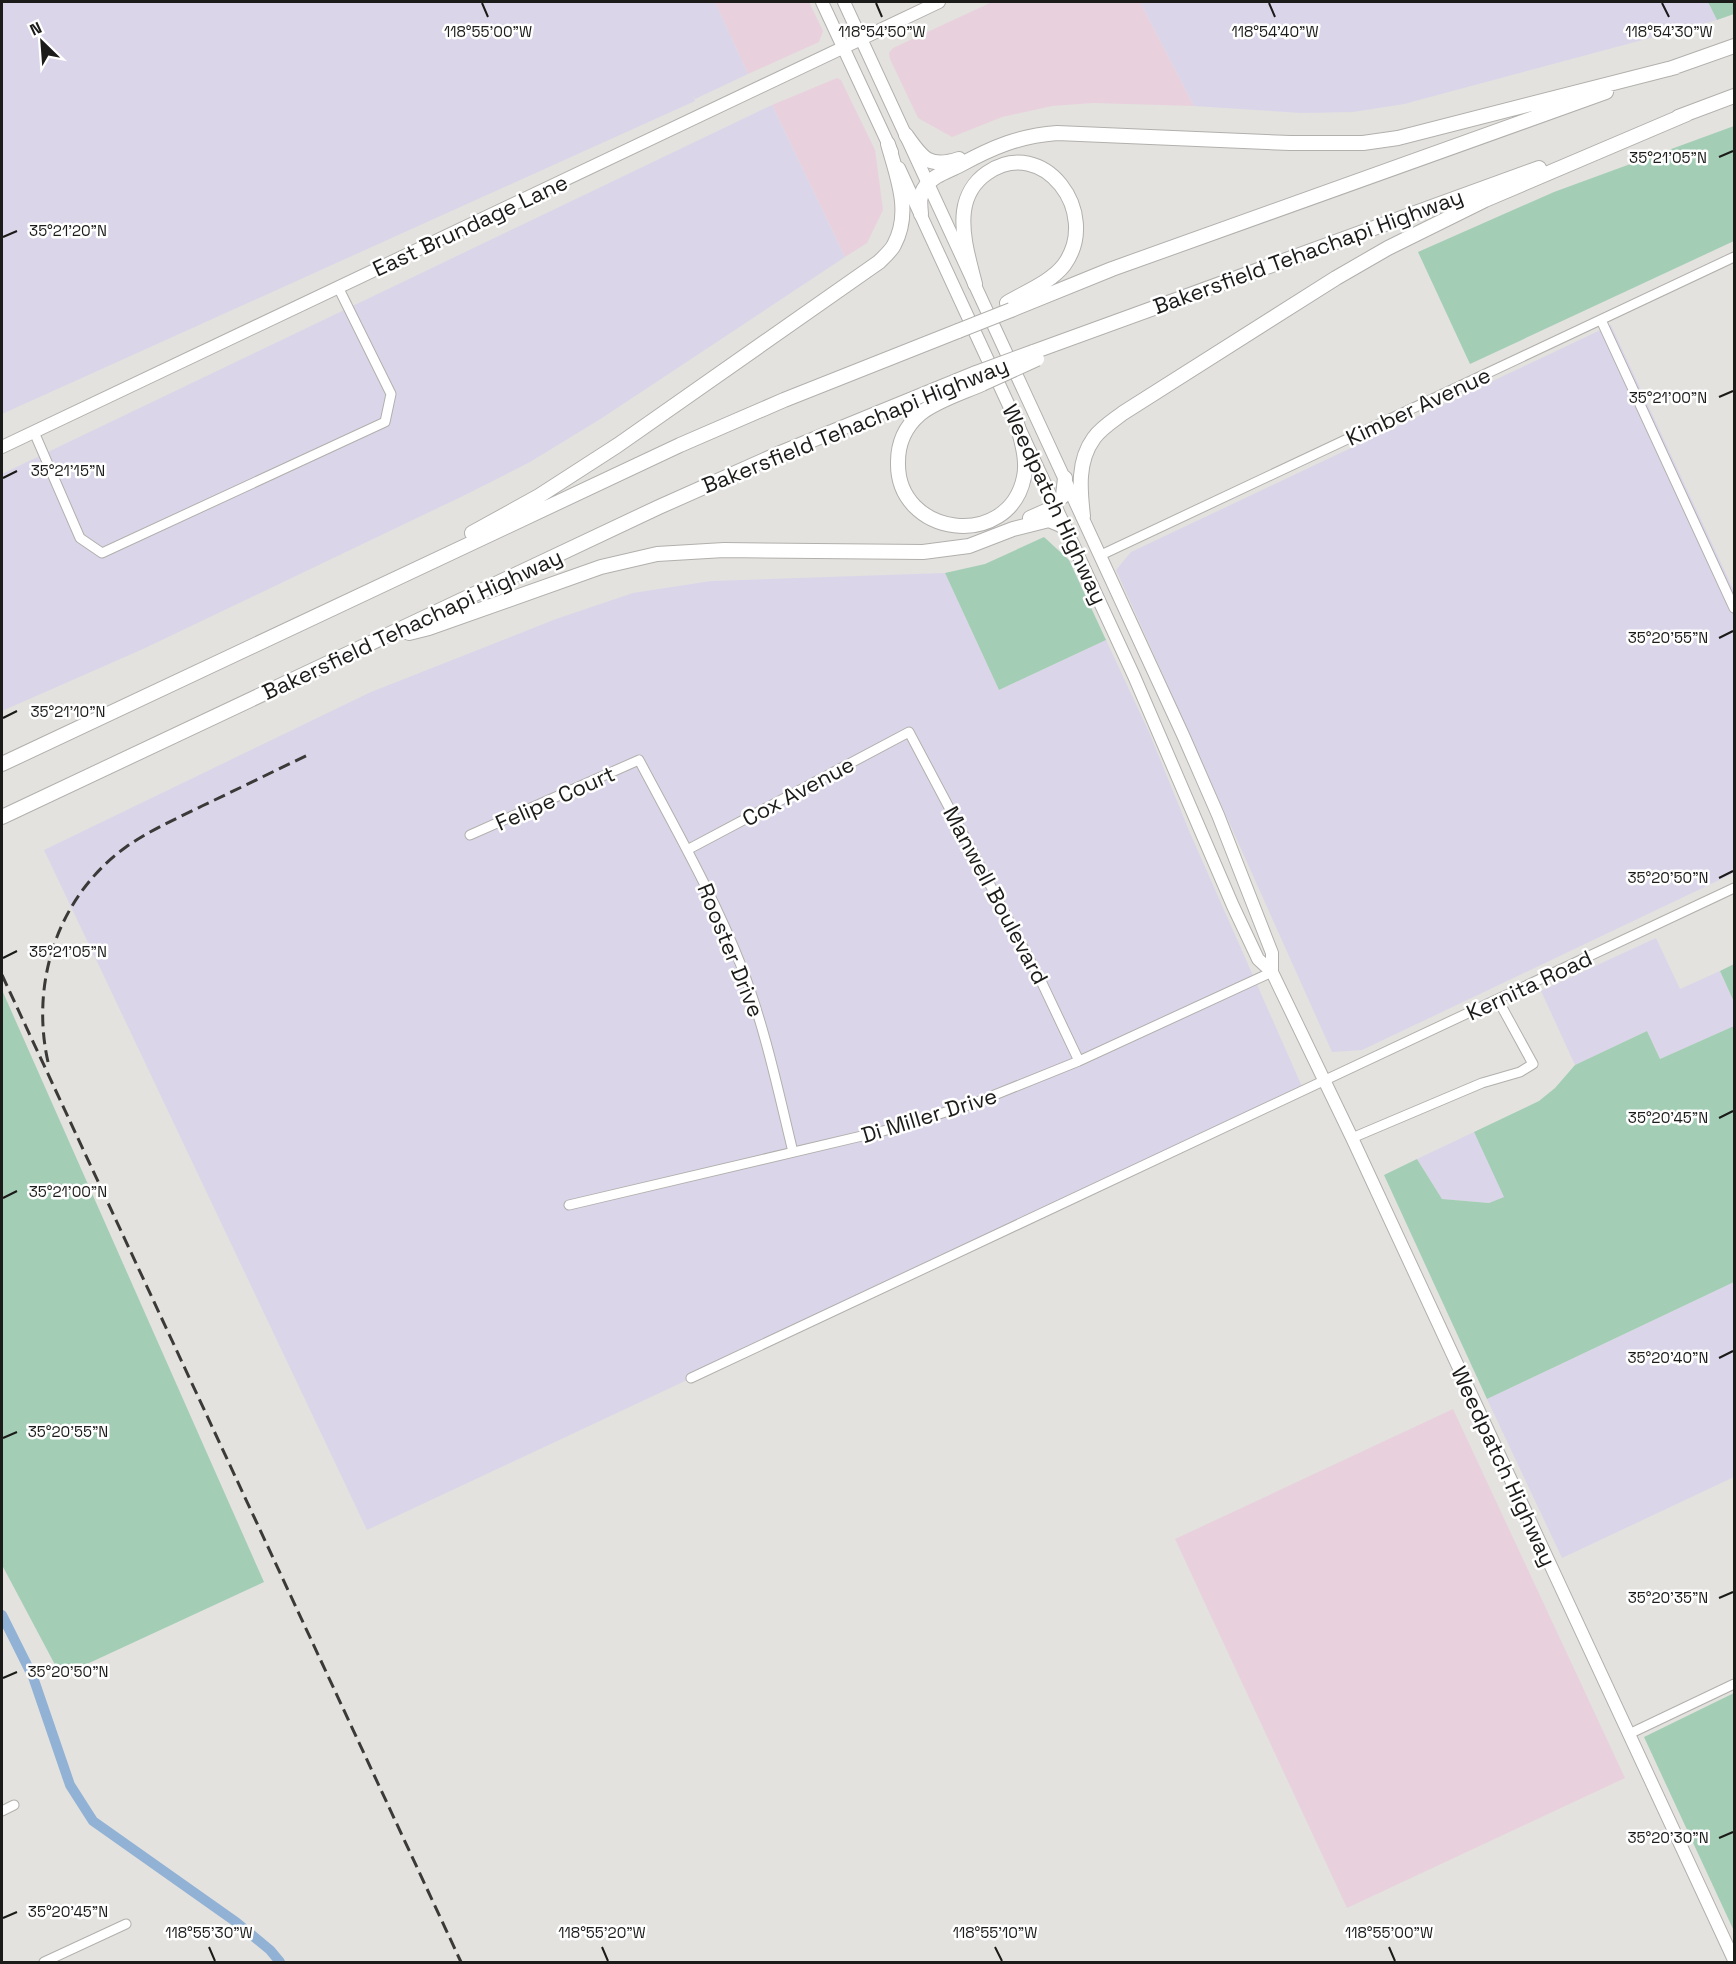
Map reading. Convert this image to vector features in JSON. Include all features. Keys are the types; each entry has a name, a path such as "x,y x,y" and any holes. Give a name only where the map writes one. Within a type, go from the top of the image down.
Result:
{"highway":[{"path":"1009,306 1734,46"},
{"path":"921,214 921,195 928,183 970,158 1010,141 1034,135 1057,133 1290,143 1363,143 1398,138 1676,67"},
{"name":"Bakersfield Tehachapi Highway","path":"2,817 659,507 833,431 979,379 1135,314 1734,96"},
{"path":"1083,516 1081,480 1085,456 1095,437 1123,412 1336,278 1388,248 1485,200 1686,114"},
{"path":"906,135 924,159 931,162 939,164 970,158"},
{"path":"273,638 480,529 568,478 879,262 894,245 902,216 903,198 888,144"},
{"path":"975,284 963,224 965,206 971,191 982,176 1010,162 1022,163 1046,172 1065,190 1073,206 1077,223 1073,248 1062,267 1009,306"},
{"name":"Bakersfield Tehachapi Highway","path":"2,764 680,445 784,400 958,331 1009,306"},
{"path":"979,379 923,411 906,431 898,454 900,478 918,510 939,523 964,527 987,522 1009,507 1017,497 1024,476 1022,446 1016,419"},
{"path":"1013,529 1056,504 1063,496 1065,478"},
{"path":"383,639 429,628 601,567 657,554 724,550 923,552 969,546 1013,529 1049,520 1061,525 1069,533"}],"main road":[{"name":"Weedpatch Highway","path":"822,2 1056,504 1148,708 1233,906 1258,959 1272,972 1352,1138 1734,1960"},
{"name":"Weedpatch Highway","path":"844,2 1153,667 1218,815 1272,953 1272,972"},
{"name":"East Brundage Lane","path":"2,447 939,2"}],"street":[{"name":"Kimber Avenue","path":"1101,555 1734,257"},
{"path":"34,432 80,538 102,553 386,422 391,394 338,288"},
{"path":"1601,320 1734,608"},
{"name":"Cox Avenue","path":"687,850 909,732"},
{"name":"Manwell Boulevard","path":"909,732 1042,983 1079,1061"},
{"name":"Rooster Drive","path":"639,760 726,928 769,1052 793,1152"},
{"name":"Felipe Court","path":"470,835 639,760"},
{"name":"Kernita Road","path":"691,1378 1734,888"},
{"name":"Di Miller Drive","path":"569,1205 872,1134 928,1118 1015,1088 1079,1061 1272,972"},
{"path":"1352,1138 1482,1083 1520,1072 1533,1064 1498,1000"},
{"path":"1629,1734 1734,1684"},
{"path":"2,1811 14,1805"},
{"path":"44,1962 126,1924"}],"shaded area":[{"path":"2,2 715,2 748,74 695,99 693,95 695,101 2,414"},
{"path":"715,2 809,2 823,31 819,42 748,74"},
{"path":"992,2 1140,2 1194,106 1093,103 1052,106 1002,117 952,137 918,118 889,53 893,48"},
{"path":"1140,2 1708,2 1717,20 1404,104 1353,112 1301,113 1194,106"},
{"path":"837,78 841,80 875,150 883,210 867,243 845,257 772,105"},
{"path":"772,105 845,257 602,418 530,462 143,649 2,711 2,474"},
{"path":"1611,325 1734,591 1734,873 1362,1050 1332,1052 1116,570 1131,552"},
{"path":"945,573 999,690 1106,640 1149,732 1190,833 1304,1091 367,1530 44,850 371,692 556,619 633,593 711,581"},
{"path":"1656,938 1680,989 1720,971 1734,1002 1734,1026 1660,1059 1647,1031 1575,1065 1541,991"},
{"path":"1474,1132 1505,1197 1489,1203 1442,1199 1417,1159"},
{"path":"1734,1282 1734,1477 1562,1558 1487,1399"},
{"path":"1453,1409 1625,1778 1347,1908 1175,1539"}],"green space":[{"path":"1708,2 1734,2 1734,14 1717,20"},
{"path":"1734,126 1734,241 1470,364 1418,252 1554,192"},
{"path":"1044,537 1069,560 1106,640 999,690 945,573 985,564"},
{"path":"1734,964 1734,1002 1720,971"},
{"path":"2,990 264,1582 61,1676 2,1565"},
{"path":"1734,1026 1734,1282 1487,1399 1384,1175 1417,1159 1442,1199 1489,1203 1504,1197 1474,1132 1539,1101 1555,1088 1575,1065 1647,1031 1660,1059"},
{"path":"1734,1693 1734,1931 1644,1737"}],"waterway":[{"path":"2,1615 33,1677 70,1785 93,1821 236,1922 270,1950 280,1962"}],"railway":[{"path":"48,1062 43,1032 43,1002 47,972 55,943 67,915 83,890 102,867 144,835 310,754"},
{"path":"2,975 461,1962"}]}
